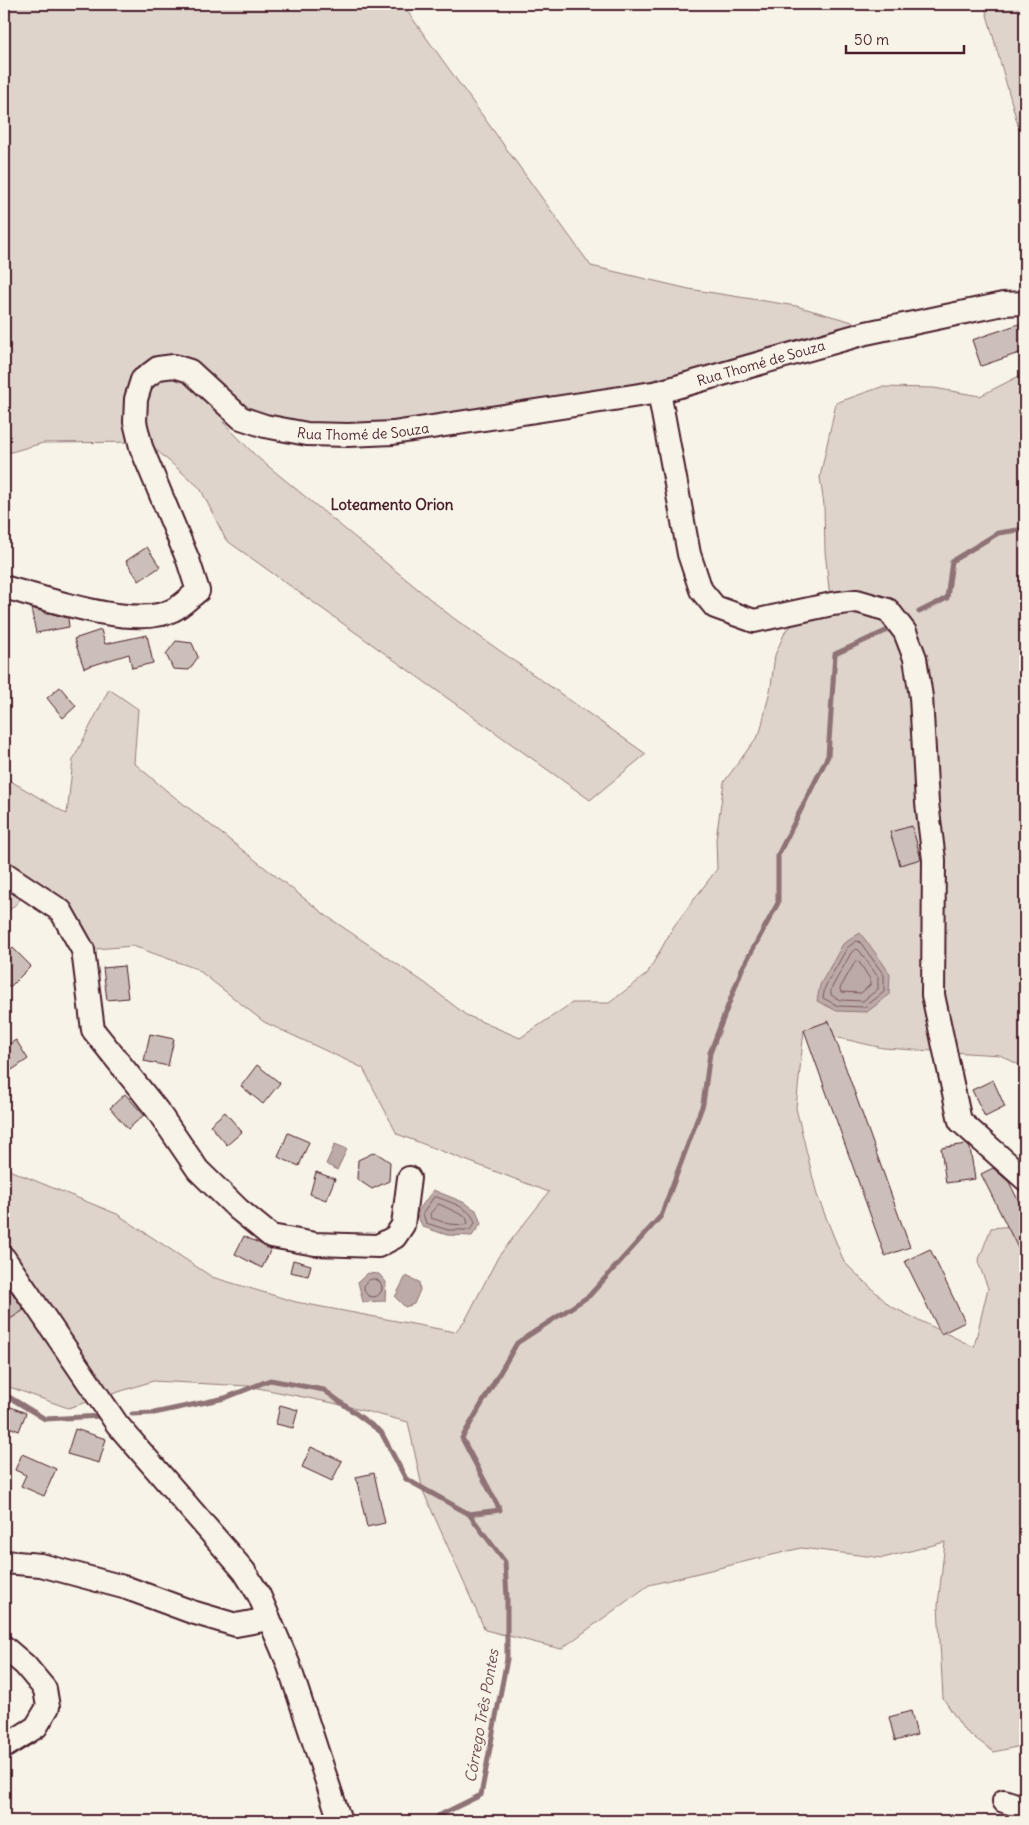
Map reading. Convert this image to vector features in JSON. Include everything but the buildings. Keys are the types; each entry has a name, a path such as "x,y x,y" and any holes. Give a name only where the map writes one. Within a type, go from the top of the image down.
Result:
{"street":[{"name":"Rua Thomé de Souza","path":"4,587 109,615 146,617 173,611 198,591 188,560 141,447 135,422 136,399 142,380 158,368 174,366 190,370 241,418 265,426 307,434 393,433 659,392 866,333 1003,304 1025,302"},
{"path":"659,392 689,554 701,590 715,607 754,621 832,604 857,601 888,610 905,632 915,658 921,696 926,794 934,860 933,995 956,1104 960,1121 1025,1179"},
{"path":"4,873 61,911 83,950 93,1030 157,1110 198,1170 238,1209 271,1236 316,1244 378,1246 395,1237 403,1225 409,1178"},
{"path":"4,1258 117,1424 244,1571 259,1595 288,1663 340,1821"},
{"path":"4,1562 41,1565 127,1588 192,1612 236,1625 269,1619"},
{"path":"4,1647 25,1665 45,1689 48,1707 36,1727 4,1748"},
{"path":"1004,1801 1025,1808"}],"shaded area":[{"path":"4,4 402,4 591,266 689,289 796,306 863,325 673,375 396,443 253,430 223,422 257,457 452,617 646,754 590,800 226,540 200,488 147,442 43,443 4,454"},
{"path":"984,4 1025,4 1025,150"},
{"path":"1025,373 1025,1068 1000,1055 883,1048 804,1030 796,1108 817,1195 844,1262 890,1306 974,1347 988,1288 978,1262 991,1228 1025,1225 1025,1745 994,1752 964,1730 943,1698 938,1605 945,1542 883,1558 801,1548 649,1585 561,1649 485,1630 423,1491 408,1422 333,1403 248,1386 153,1381 68,1408 4,1385 4,1168 117,1214 212,1277 296,1302 455,1332 466,1319 498,1257 549,1192 397,1134 363,1068 264,1022 197,969 133,946 83,950 29,890 10,910 4,921 4,781 9,780 67,814 73,760 109,689 138,709 134,763 328,917 425,983 466,1015 520,1038 572,1003 609,1003 647,974 674,926 717,869 716,839 724,782 760,733 771,686 775,655 786,630 830,598 825,551 824,505 820,477 836,403 881,387 934,388 980,396"}],"water":[{"path":"860,933 890,974 889,995 867,1012 837,1011 817,1001 820,985 843,944"},
{"path":"335,1144 347,1149 337,1170 326,1164"},
{"path":"433,1190 463,1202 476,1210 481,1224 472,1236 447,1235 423,1227 416,1214"},
{"path":"368,1273 379,1274 386,1282 385,1301 363,1302 358,1282"},
{"path":"406,1276 419,1282 420,1290 414,1304 405,1307 395,1297"}],"waterway":[{"path":"919,612 947,598 952,561 998,533 1025,529"},
{"path":"469,1514 500,1510 462,1438 517,1343 589,1296 661,1216 703,1104 710,1053 742,969 778,903 778,855 828,756 835,654 888,630"},
{"name":"Córrego Três Pontes","path":"132,1414 154,1413 225,1398 270,1380 324,1390 381,1432 406,1479 469,1514 505,1562 507,1659 481,1795 438,1816 436,1821"},
{"name":"Córrego Três Pontes","path":"4,1394 45,1419 102,1416"}],"district":[{"name":"Loteamento Orion","path":"392,505"}]}
